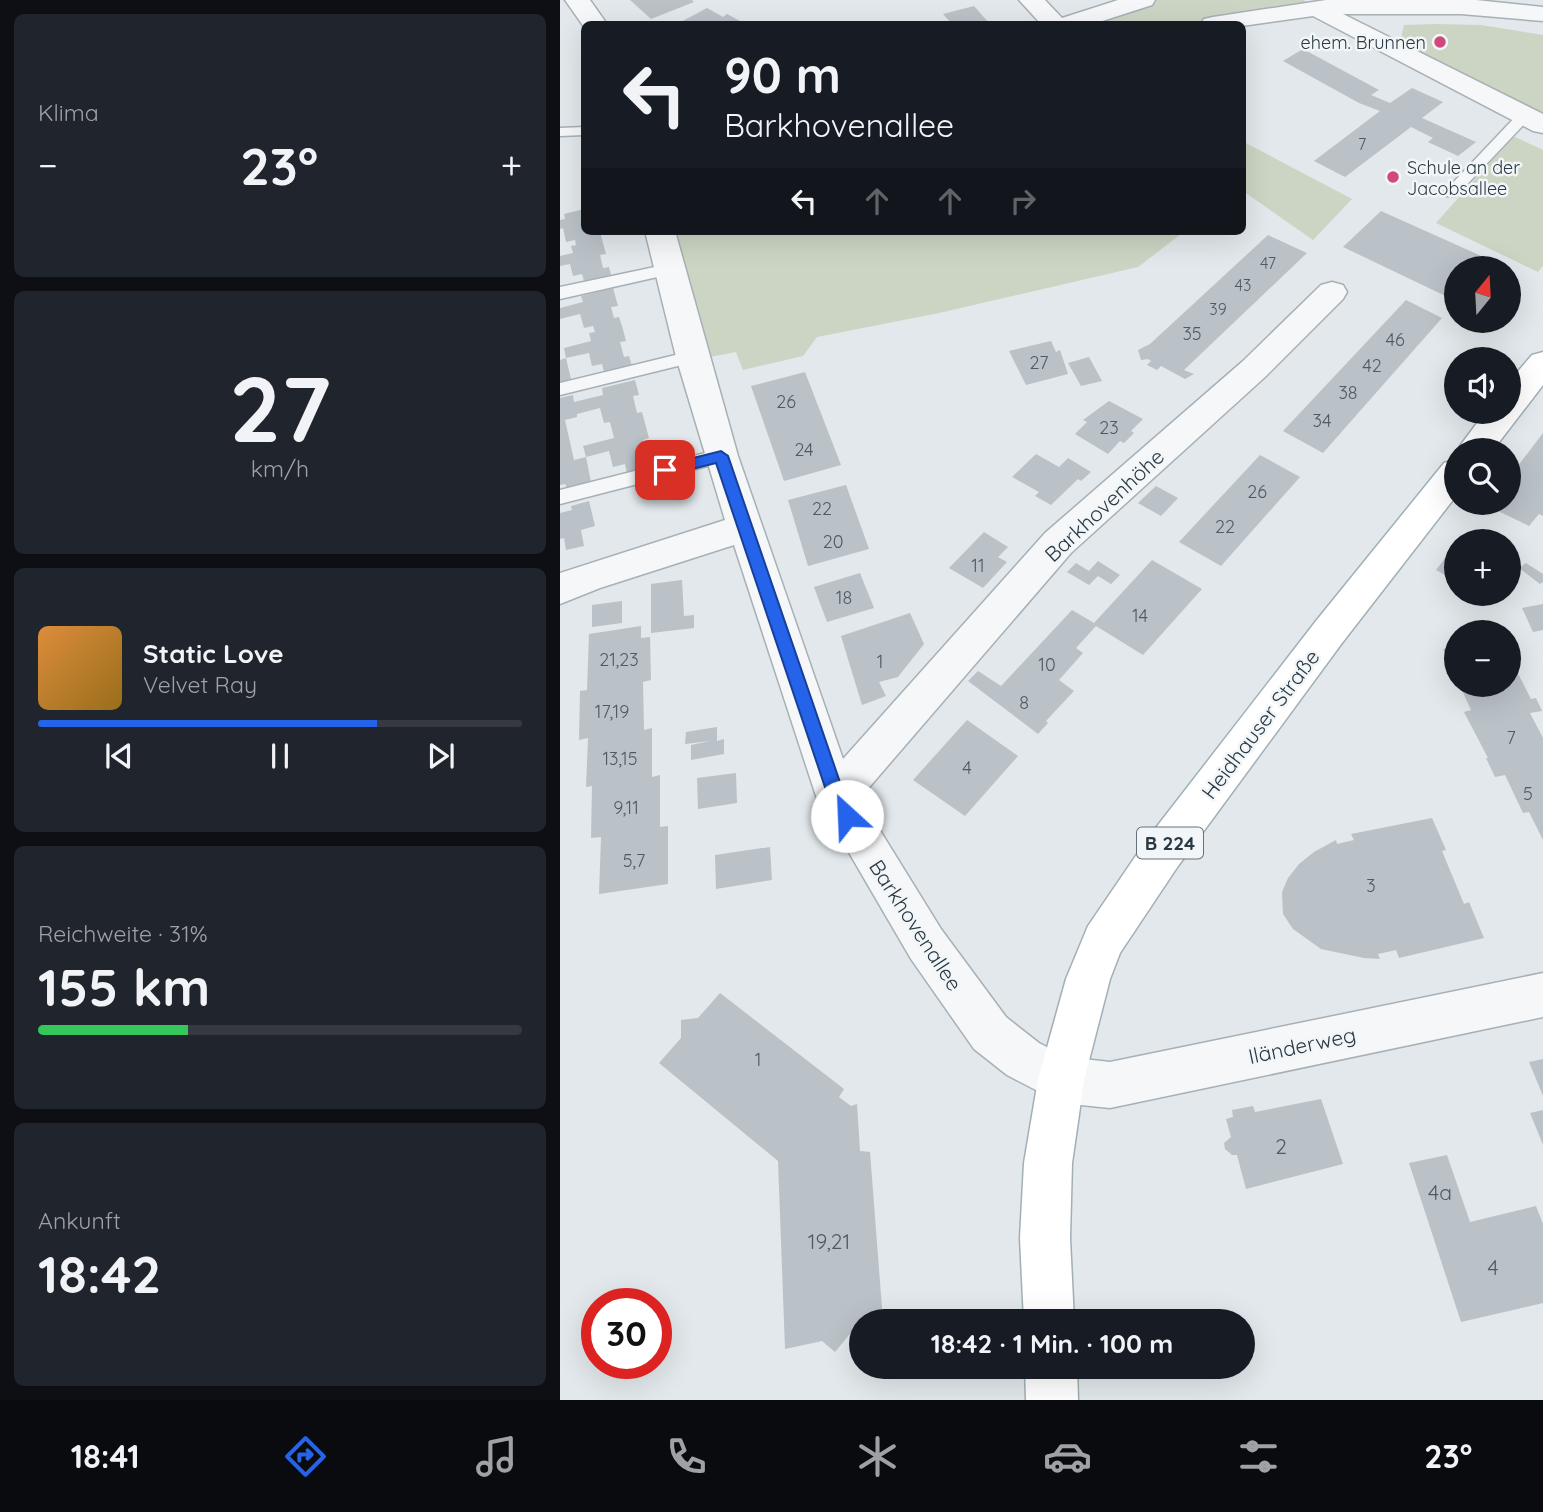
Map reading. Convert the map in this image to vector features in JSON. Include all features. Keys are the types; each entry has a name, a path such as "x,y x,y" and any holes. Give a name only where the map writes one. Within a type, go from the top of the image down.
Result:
{"main road":[{"path":"1521,391 1543,363"},
{"path":"1484,438 1495,424"},
{"name":"Heidhauser Straße","path":"1048,1309 1045,1238 1048,1163 1060,1080 1088,979 1103,941 1124,907 1329,632 1444,487"},
{"path":"1051,1379 1052,1400"}],"street":[{"path":"577,0 593,21"},
{"path":"1031,0 1051,21"},
{"path":"1078,21 1143,0"},
{"path":"1229,21 1315,5 1447,3 1543,13"},
{"path":"1315,5 1535,121"},
{"name":"Barkhovenallee","path":"661,235 721,456 836,796 926,944 990,1033 1023,1059 1060,1080"},
{"name":"Barkhovenhöhe","path":"836,796 1058,543 1254,369 1332,292"},
{"path":"560,589 745,528"},
{"name":"Iländerweg","path":"1060,1080 1110,1085 1543,995"}],"lane":[{"path":"1514,145 1535,121"},
{"path":"1451,193 1535,121"},
{"path":"560,132 581,131"},
{"path":"560,293 669,269"},
{"path":"560,389 692,357"},
{"path":"560,497 721,456"}],"green space":[{"path":"1149,0 1304,0 1310,9 1227,21 1085,21"},
{"path":"1404,25 1481,25 1543,35 1543,114 1400,43"},
{"path":"1513,136 1543,150 1543,266 1538,272 1521,264 1521,256 1505,256 1436,223"},
{"path":"1246,143 1352,199 1313,240 1246,193"},
{"path":"662,235 1180,235 1138,267 939,313 817,337 803,356 743,370 736,352 694,360"}],"building":[{"path":"630,0 692,0 694,2 651,19"},
{"path":"974,6 987,21 949,21 943,14"},
{"path":"707,8 723,17 727,14 740,21 683,21"},
{"path":"1303,49 1379,90 1371,95 1390,103 1412,88 1443,102 1422,118 1476,142 1458,156 1428,142 1433,138 1411,127 1345,177 1314,161 1380,111 1359,103 1283,61"},
{"path":"581,210 581,235 601,235 606,254 600,255 603,268 609,267 611,275 584,281 582,274 573,276 570,264 560,266 560,256 573,253 571,246 576,245 575,240 566,242 563,228 560,229 560,220 565,219 564,214"},
{"path":"1381,211 1481,256 1444,256 1444,295 1343,247"},
{"path":"1268,235 1307,253 1184,370 1194,374 1185,379 1161,366 1157,370 1147,365 1151,361 1148,359 1141,360 1138,350 1150,344"},
{"path":"613,288 618,306 611,307 614,318 619,317 626,341 620,342 624,357 629,356 632,366 604,372 602,364 592,366 589,353 566,358 564,348 591,341 589,333 595,332 593,326 584,328 580,314 560,319 560,308 583,302 581,296"},
{"path":"1406,300 1442,318 1323,453 1283,431"},
{"path":"1051,341 1056,352 1060,350 1068,374 1026,385 1009,351"},
{"path":"1089,357 1102,381 1081,386 1068,363"},
{"path":"566,358 571,379 560,382 560,360"},
{"path":"805,372 841,465 784,481 751,386"},
{"path":"635,380 639,395 633,396 637,413 642,412 649,438 643,440 648,458 653,456 656,466 627,473 625,464 613,467 609,451 586,457 591,482 567,488 565,484 560,485 560,398 573,395 574,402 603,395 602,388","holes":["600,408 604,423 610,422 614,438 583,446 586,457 574,460 565,420"]},
{"path":"1109,401 1143,419 1124,443 1120,441 1108,454 1075,434 1087,422 1083,420"},
{"path":"1543,433 1543,516 1539,514 1529,526 1506,515 1521,515 1521,462"},
{"path":"1036,454 1059,467 1068,458 1091,472 1081,481 1078,479 1051,505 1035,496 1039,492 1012,477"},
{"path":"1260,455 1300,477 1221,566 1179,542"},
{"path":"846,485 869,549 808,566 788,500"},
{"path":"1156,486 1178,498 1161,516 1138,503"},
{"path":"589,501 595,526 581,530 584,546 566,550 564,538 560,539 560,513 572,510 571,506"},
{"path":"984,532 1008,547 998,557 1007,562 983,588 949,568"},
{"path":"1152,560 1202,589 1143,655 1096,626 1076,648 1083,653 1059,680 1074,691 1046,721 1048,723 1038,734 968,681 978,671 1001,686 1072,610 1094,623"},
{"path":"1444,560 1444,574 1436,570"},
{"path":"1098,561 1120,575 1111,584 1098,576 1089,585 1067,572 1076,563 1089,571"},
{"path":"1526,563 1543,574 1543,582 1540,584 1521,570"},
{"path":"860,573 874,608 827,622 814,587"},
{"path":"682,580 684,616 694,615 694,628 651,633 651,584"},
{"path":"622,601 622,623 592,627 592,605"},
{"path":"1543,604 1543,630 1533,632 1522,608"},
{"path":"910,613 924,644 898,677 879,682 886,696 862,705 841,636"},
{"path":"641,626 641,638 650,637 651,680 643,682 644,730 652,728 652,777 660,775 660,827 668,826 668,884 599,894 601,837 591,838 592,786 586,787 588,738 579,740 580,691 587,690 589,634"},
{"path":"1521,679 1531,699 1536,698 1542,711 1530,713 1543,738 1543,840 1529,812 1523,813 1505,775 1495,777 1464,712 1471,710 1465,697 1521,697"},
{"path":"967,720 1018,756 965,816 913,780"},
{"path":"717,727 717,741 724,739 724,754 691,760 691,745 710,741 685,744 686,732"},
{"path":"736,773 737,803 698,809 697,778"},
{"path":"1432,818 1446,850 1442,851 1464,904 1469,902 1484,938 1399,958 1396,950 1378,954 1380,959 1321,949 1293,929 1283,914 1282,892 1288,878 1299,864 1314,852 1336,840 1337,844 1354,840 1351,834"},
{"path":"770,847 772,880 716,889 715,855"},
{"path":"720,993 844,1089 839,1097 851,1106 857,1104 860,1151 870,1152 882,1309 849,1309 849,1335 835,1352 822,1341 785,1349 778,1161 659,1063 681,1038 681,1020 698,1018"},
{"path":"1543,1059 1543,1096 1529,1062"},
{"path":"1321,1099 1343,1164 1246,1189 1237,1155 1232,1155 1225,1149 1224,1143 1231,1137 1226,1119 1233,1117 1232,1110 1253,1106 1255,1112"},
{"path":"1543,1110 1543,1145 1530,1113"},
{"path":"1447,1155 1470,1222 1536,1206 1543,1224 1543,1303 1461,1322 1409,1163"}],"place":[{"name":"ehem. Brunnen","path":"1440,42"},
{"name":"Schule an der Jacobsallee","path":"1393,177"}],"route":[{"path":"665,470 721,456 836,796 847,816"}]}
